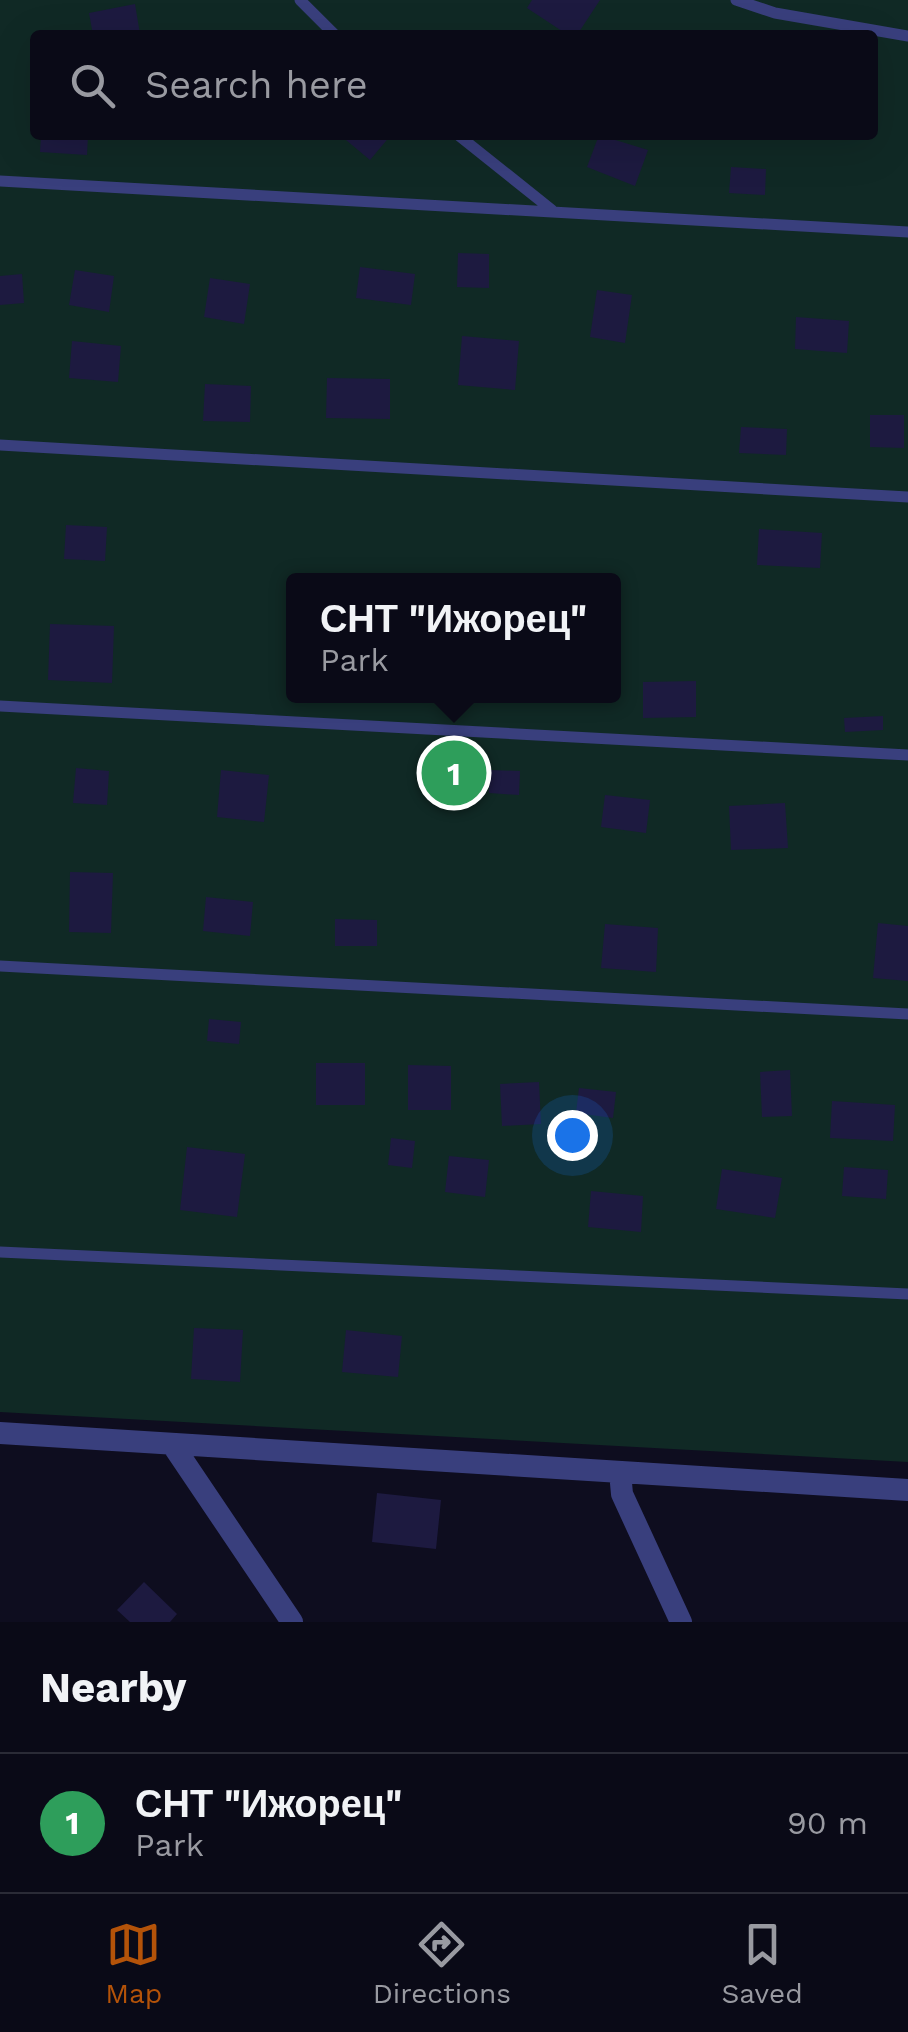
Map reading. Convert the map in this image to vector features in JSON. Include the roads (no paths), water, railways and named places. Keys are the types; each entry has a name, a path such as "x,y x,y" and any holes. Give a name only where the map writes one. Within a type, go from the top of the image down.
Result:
{"street":[{"path":"0,1433 908,1490"},
{"path":"172,1444 292,1622"},
{"path":"620,1472 622,1494 682,1622"}],"lane":[{"path":"300,0 330,30"},
{"path":"736,0 794,17 872,30"},
{"path":"878,31 908,36"},
{"path":"464,140 552,210"},
{"path":"0,181 908,232"},
{"path":"0,445 908,497"},
{"path":"0,706 908,756"},
{"path":"0,966 908,1014"},
{"path":"0,1252 908,1294"}],"place":[{"name":"СНТ \"Ижорец\"","path":"454,773"}]}
